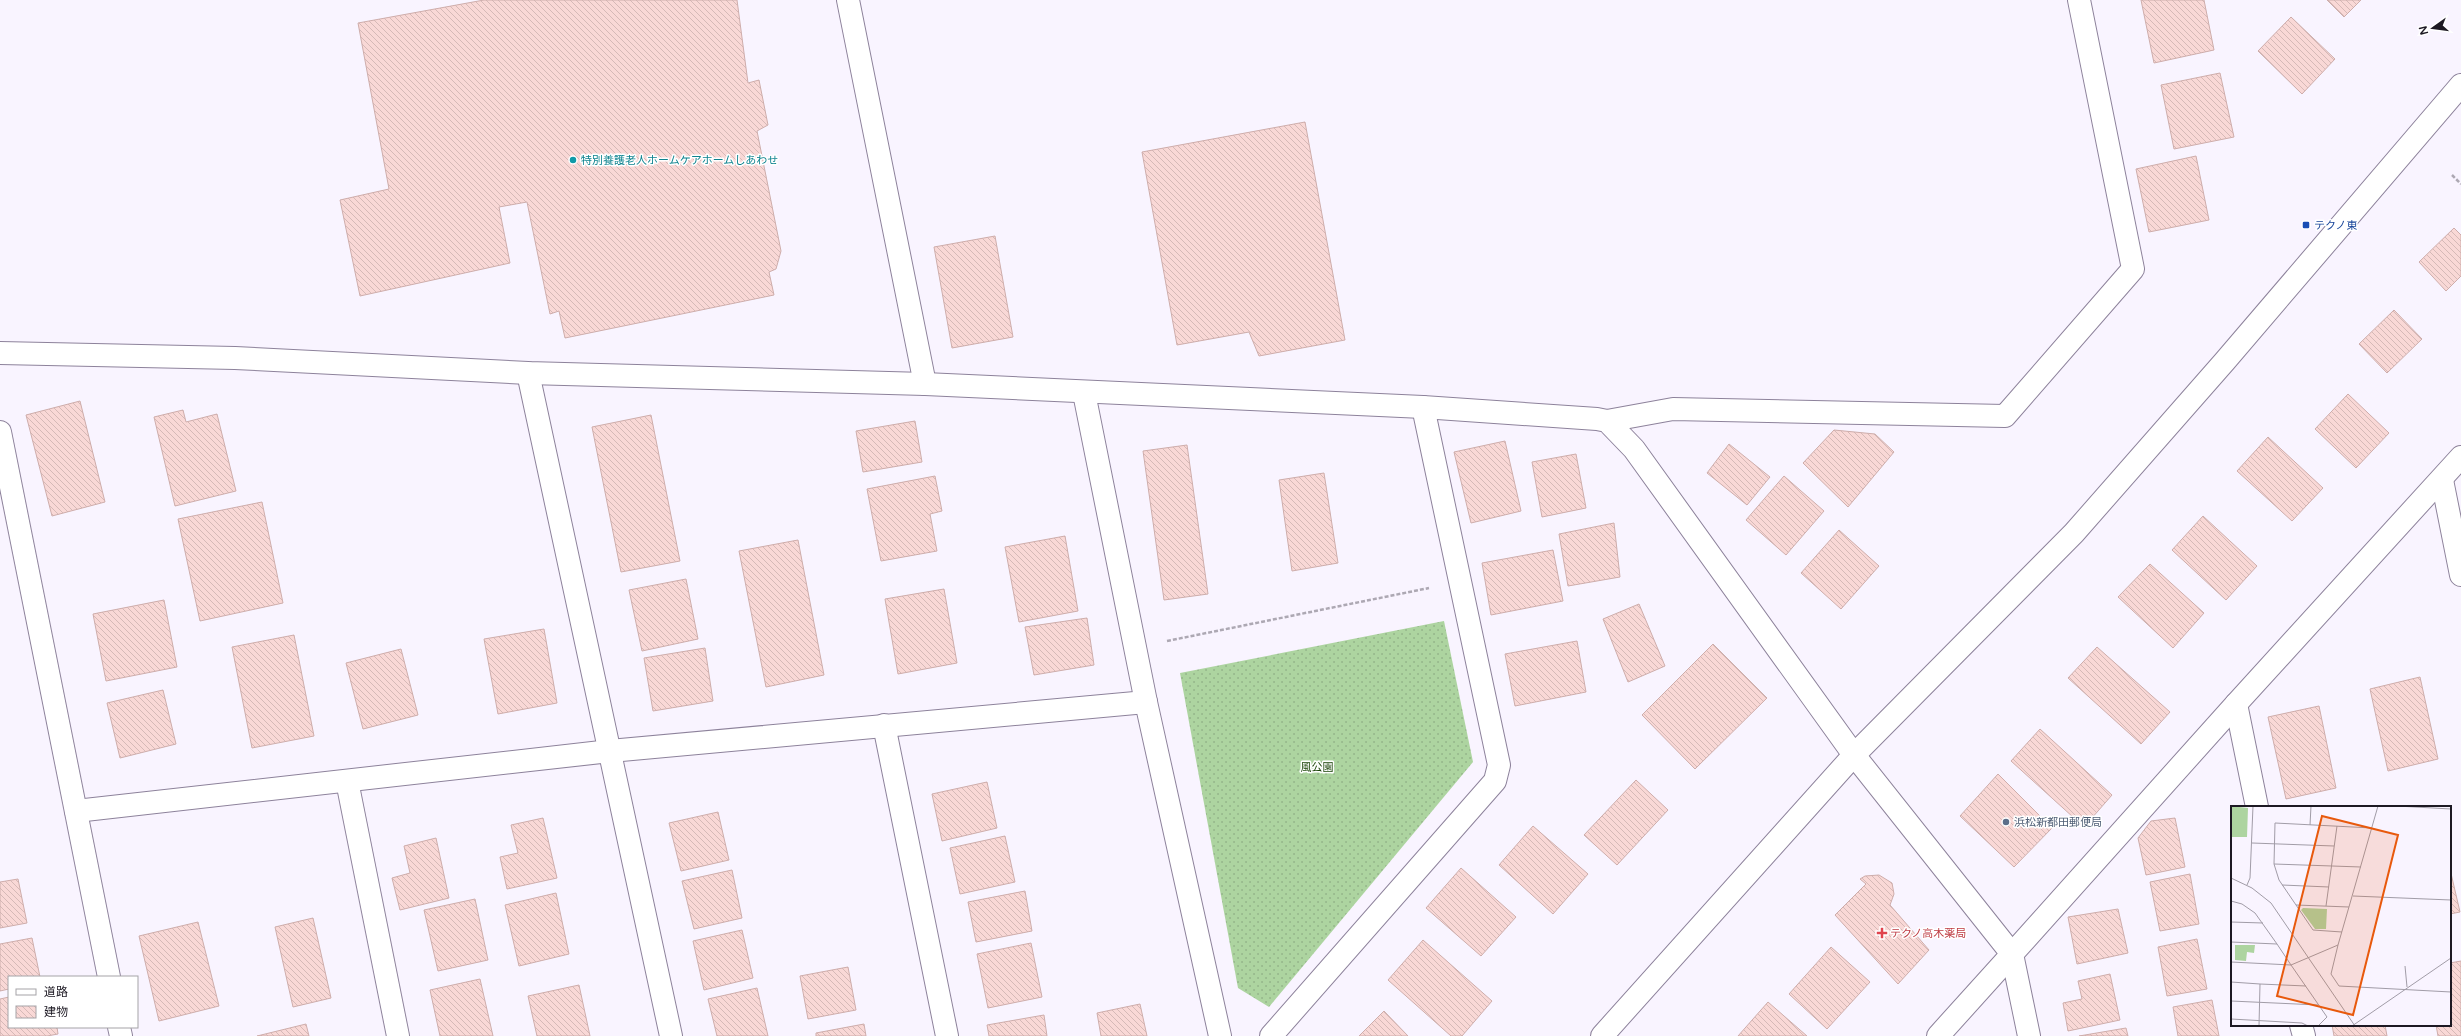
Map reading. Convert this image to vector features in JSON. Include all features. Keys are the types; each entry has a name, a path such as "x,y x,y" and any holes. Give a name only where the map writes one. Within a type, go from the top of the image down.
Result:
{"street":[{"path":"848,0 925,384"},
{"path":"0,353 235,358 528,373 925,384 1084,393 1424,407 1607,421 1673,410 2004,416 2133,269 2079,0"},
{"path":"1602,1036 1854,755 2074,533 2225,361 2384,172 2461,85"},
{"path":"528,373 671,1036"},
{"path":"1084,393 1146,702 1220,1036"},
{"path":"1271,1036 1495,781 1499,766 1497,749 1424,407"},
{"path":"1607,421 1617,430 1651,471 1854,755 2012,954 2029,1036"},
{"path":"0,432 109,976"},
{"path":"1938,1036 2236,704 2442,480 2461,457"},
{"path":"2442,480 2461,575"},
{"path":"76,811 610,751 1146,702"},
{"path":"2236,704 2257,806"},
{"path":"884,726 947,1036"},
{"path":"347,781 398,1036"},
{"path":"2301,1026 2304,1036"}],"path":[{"path":"2452,175 2461,184"},
{"path":"1135,648 1461,582"}],"green space":[{"name":"風公園","path":"1444,621 1473,762 1269,1007 1238,988 1180,673"}],"building":[{"name":"特別養護老人ホームケアホームしあわせ","path":"484,0 737,0 748,83 759,80 768,125 757,131 781,251 776,269 769,272 774,295 565,338 559,311 550,314 527,202 499,207 510,263 360,296 340,200 389,189 358,23"},
{"path":"2141,0 2204,0 2214,50 2154,63"},
{"path":"2327,0 2361,0 2344,17"},
{"path":"2291,17 2335,59 2302,94 2258,51"},
{"path":"2220,73 2234,137 2174,149 2161,85"},
{"path":"1305,122 1345,340 1259,356 1249,332 1177,345 1142,152"},
{"path":"2196,156 2209,220 2149,232 2136,169"},
{"path":"2454,228 2461,235 2461,276 2446,291 2419,262"},
{"path":"995,236 1013,337 952,348 934,247"},
{"path":"2394,310 2422,339 2387,373 2359,344"},
{"path":"2348,394 2389,433 2356,468 2315,429"},
{"path":"80,401 105,502 52,516 26,415"},
{"path":"183,410 186,422 217,414 236,491 175,506 154,417"},
{"path":"651,415 680,561 621,572 592,427"},
{"path":"915,421 922,462 863,472 856,431"},
{"path":"1834,430 1875,434 1894,452 1848,507 1803,463"},
{"path":"2268,437 2323,488 2292,521 2237,471"},
{"path":"1505,441 1521,511 1471,523 1454,452"},
{"path":"1729,444 1770,477 1747,505 1707,473"},
{"path":"1187,445 1208,594 1164,600 1143,451"},
{"path":"1576,454 1586,508 1542,517 1532,462"},
{"path":"1324,473 1338,563 1292,571 1279,480"},
{"path":"935,476 942,511 930,514 937,551 881,561 867,489"},
{"path":"1784,476 1824,511 1786,555 1746,520"},
{"path":"262,502 283,603 200,621 178,519"},
{"path":"2203,516 2257,566 2226,600 2172,550"},
{"path":"1614,523 1620,577 1568,586 1559,534"},
{"path":"1839,530 1879,566 1841,609 1801,573"},
{"path":"1065,536 1078,611 1019,622 1005,547"},
{"path":"798,540 824,675 766,687 739,551"},
{"path":"1553,550 1563,601 1491,615 1482,563"},
{"path":"2150,564 2204,613 2173,648 2118,597"},
{"path":"686,579 698,639 642,651 629,590"},
{"path":"944,589 957,663 898,674 885,599"},
{"path":"164,600 177,667 106,681 93,614"},
{"path":"1639,604 1665,666 1628,682 1603,619"},
{"path":"1087,618 1094,665 1034,675 1025,627"},
{"path":"544,629 557,703 498,714 484,639"},
{"path":"294,635 314,736 252,748 232,647"},
{"path":"1577,641 1586,692 1515,706 1505,654"},
{"path":"1713,644 1767,698 1695,769 1642,715"},
{"path":"2097,647 2170,712 2141,744 2068,678"},
{"path":"705,648 713,701 653,711 644,658"},
{"path":"401,649 418,715 363,729 346,663"},
{"path":"2420,677 2438,759 2388,771 2370,689"},
{"path":"163,690 176,744 120,758 107,703"},
{"path":"2319,706 2336,788 2286,799 2268,717"},
{"path":"2040,729 2112,795 2084,827 2011,761"},
{"name":"浜松新都田郵便局","path":"1998,774 2052,828 2014,867 1960,816"},
{"path":"1636,780 1668,810 1617,865 1584,835"},
{"path":"987,782 997,828 942,841 932,794"},
{"path":"718,812 729,860 681,871 669,823"},
{"path":"543,818 557,878 507,889 500,857 518,853 511,825"},
{"path":"2175,818 2185,867 2146,875 2138,838 2151,821"},
{"path":"1533,826 1588,874 1553,914 1499,865"},
{"path":"1005,836 1015,882 960,894 950,848"},
{"path":"436,838 449,898 400,910 392,878 410,873 404,846"},
{"path":"1461,868 1516,917 1481,956 1426,908"},
{"path":"732,870 742,918 694,929 682,881"},
{"path":"2451,873 2460,912 2451,914"},
{"path":"2190,874 2199,924 2160,931 2150,882"},
{"name":"テクノ高木薬局","path":"1879,875 1892,883 1894,894 1890,905 1929,950 1898,984 1835,915 1866,884 1860,879 1865,876"},
{"path":"18,879 27,923 0,928 0,882"},
{"path":"1025,891 1032,931 976,942 968,902"},
{"path":"556,893 569,954 519,966 505,905"},
{"path":"475,899 488,960 438,971 424,910"},
{"path":"2118,909 2128,953 2077,964 2068,917"},
{"path":"313,918 331,998 293,1007 275,927"},
{"path":"198,922 219,1006 159,1021 139,936"},
{"path":"742,930 753,978 704,990 693,941"},
{"path":"32,938 40,976 8,976 8,989 0,991 0,944"},
{"path":"2197,939 2207,989 2167,996 2158,947"},
{"path":"1423,940 1492,1001 1462,1036 1451,1036 1388,980"},
{"path":"1031,943 1042,997 988,1008 977,954"},
{"path":"1831,947 1870,982 1827,1029 1789,994"},
{"path":"2461,961 2461,1036 2438,1036 2436,1026 2451,1026 2451,963"},
{"path":"848,967 856,1010 808,1019 800,976"},
{"path":"2110,974 2120,1020 2068,1031 2063,1003 2082,999 2078,981"},
{"path":"480,979 493,1036 440,1036 430,990"},
{"path":"579,985 590,1036 537,1036 528,996"},
{"path":"757,988 768,1036 717,1036 708,999"},
{"path":"8,997 8,1028 57,1028 58,1034 47,1036 0,1036 0,999"},
{"path":"2212,1000 2219,1036 2178,1036 2173,1007"},
{"path":"1768,1002 1807,1036 1738,1036"},
{"path":"1140,1004 1147,1036 1101,1036 1097,1013"},
{"path":"1384,1011 1408,1036 1359,1036"},
{"path":"1044,1015 1047,1036 989,1036 987,1025"},
{"path":"306,1024 309,1036 257,1036"},
{"path":"864,1024 866,1036 816,1036 816,1033"},
{"path":"2332,1026 2385,1026 2387,1036 2334,1036"},
{"path":"2126,1028 2128,1036 2079,1036"}],"place":[{"name":"特別養護老人ホームケアホームしあわせ","path":"573,160"},
{"name":"テクノ東","path":"2306,225"},
{"name":"浜松新都田郵便局","path":"2006,822"},
{"name":"テクノ高木薬局","path":"1882,933"}]}
